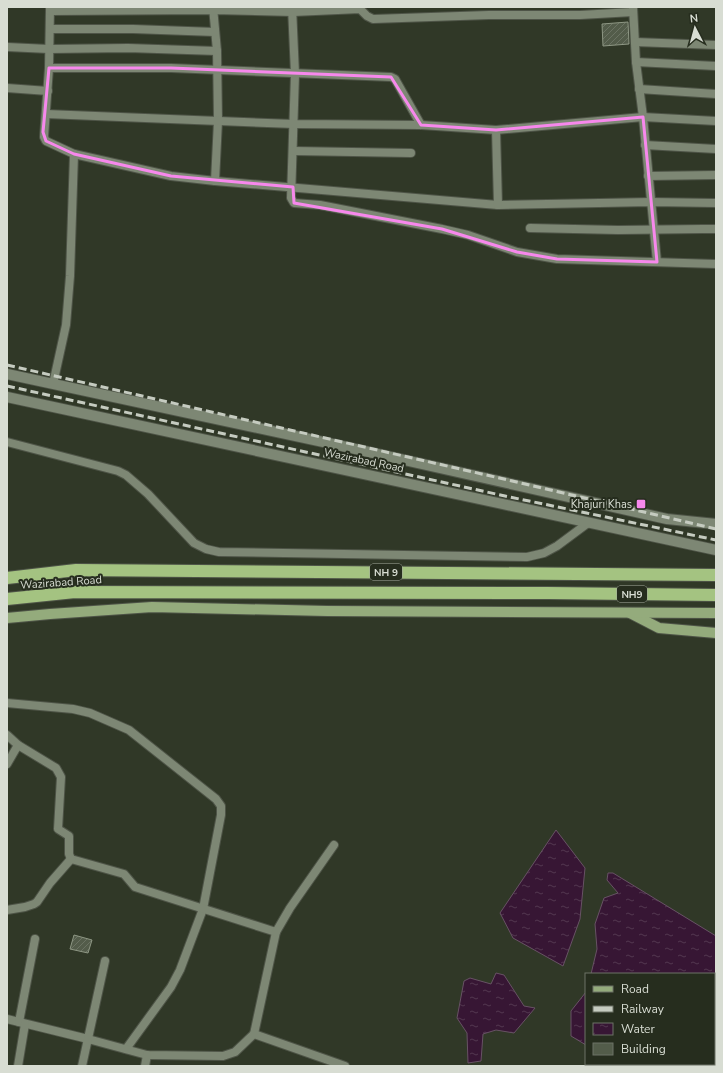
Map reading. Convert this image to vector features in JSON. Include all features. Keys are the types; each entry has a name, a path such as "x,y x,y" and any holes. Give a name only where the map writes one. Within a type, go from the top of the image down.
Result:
{"highway":[{"name":"Wazirabad Road","path":"7,578 76,570 716,575"},
{"name":"Wazirabad Road","path":"7,599 75,592 548,593 716,595"}],"main road":[{"name":"Wazirabad Road","path":"7,374 667,519 716,524"},
{"name":"Wazirabad Road","path":"7,397 335,467 588,524 716,550"},
{"path":"7,618 152,607 334,611 716,613"},
{"path":"628,612 659,628 711,633"}],"street":[{"path":"370,7 360,9 50,9 48,91 43,132 46,141 74,154 171,176 215,181 498,205 651,202 716,203"},
{"path":"213,9 218,70 218,121 215,181"},
{"path":"292,9 295,74 292,199 294,203 320,205 442,229 517,252 557,259 716,264"},
{"path":"360,9 367,16 373,19 489,11 580,15 633,9 636,62 643,117 657,262"},
{"path":"50,29 133,29 215,32"},
{"path":"635,42 716,45"},
{"path":"7,47 49,49 128,48 217,51"},
{"path":"636,62 716,66"},
{"path":"49,68 170,68 393,78 421,125"},
{"path":"7,88 48,91"},
{"path":"639,90 716,94"},
{"path":"46,114 294,124 421,125 496,130 643,117 716,122"},
{"path":"496,130 498,205"},
{"path":"645,146 716,149"},
{"path":"294,151 412,153"},
{"path":"53,384 66,325 70,276 74,154"},
{"path":"648,176 716,176"},
{"path":"530,228 716,230"},
{"path":"7,442 118,471 126,475 148,494 194,543 206,549 219,552 527,557 544,553 557,546 588,524"},
{"path":"7,703 73,709 90,713 117,724 129,730 216,799 221,806 221,815 203,909 176,978 126,1049"},
{"path":"7,735 18,745 59,771 62,777 58,829 69,836 69,854 71,859"},
{"path":"7,764 18,745"},
{"path":"7,1019 147,1055 222,1056 235,1052 254,1034 276,932 290,908 334,845"},
{"path":"71,859 124,874 135,887 276,932"},
{"path":"7,910 25,907 37,902 50,883 71,859"},
{"path":"18,1066 22,1023 35,938"},
{"path":"82,1066 105,961"},
{"path":"254,1034 345,1066"},
{"path":"145,1066 147,1055"}],"highlighted area":[{"path":"49,68 171,68 391,77 421,125 496,130 643,117 657,262 557,259 517,252 442,229 294,203 293,187 171,176 74,154 46,141 43,132"}],"water":[{"path":"556,830 585,868 580,919 563,966 513,938 500,913"},
{"path":"608,873 613,873 716,936 716,1024 715,973 591,973 597,949 595,924 604,898 618,893 607,880"},
{"path":"496,973 504,975 524,1006 535,1008 514,1033 496,1030 483,1034 481,1061 468,1063 467,1033 457,1018 464,981 470,978 491,984"},
{"path":"585,993 585,1044 571,1036 571,1011"}],"building":[{"path":"628,22 629,44 603,46 602,24"},
{"path":"74,935 92,940 88,953 70,949"}],"railway":[{"path":"7,365 716,529"},
{"path":"7,386 505,496 716,540"}],"place":[{"name":"Khajuri Khas","path":"641,504"}]}
